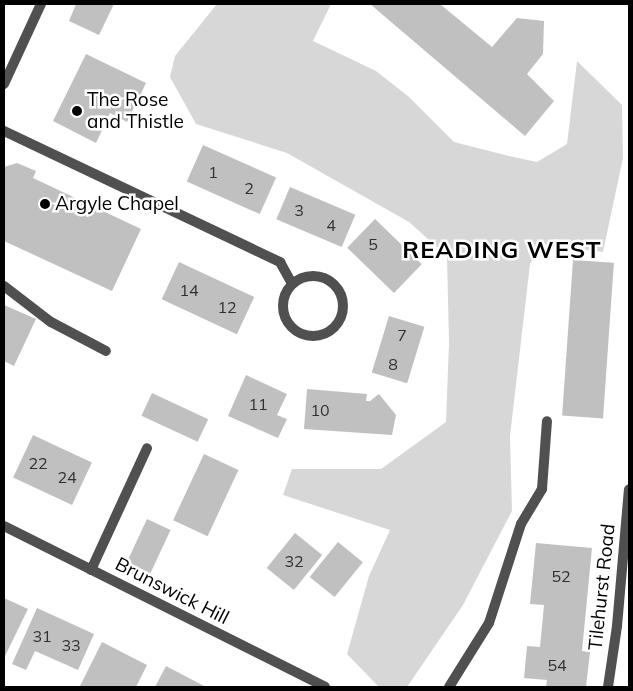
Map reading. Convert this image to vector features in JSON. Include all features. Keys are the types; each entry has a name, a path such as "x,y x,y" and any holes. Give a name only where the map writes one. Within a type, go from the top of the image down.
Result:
{"street":[{"path":"4,84 6,72 41,4"},
{"path":"4,131 280,262 292,284"},
{"path":"310,276 329,280 336,287 343,305 339,320 330,331 310,336 293,329 286,321 282,302 292,284 310,276"},
{"path":"4,286 51,322 106,351"},
{"path":"449,687 489,623 515,541 542,489 547,421"},
{"path":"91,570 147,448"},
{"name":"Tilehurst Road","path":"608,687 617,626 629,490"},
{"name":"Brunswick Hill","path":"4,526 325,687"}],"shaded area":[{"path":"217,4 331,4 313,41 376,71 409,97 454,142 509,156 537,162 567,144 577,61 622,105 623,158 603,252 542,244 530,264 510,436 512,511 463,605 407,687 379,687 347,654 369,576 390,530 283,495 292,469 381,469 446,422 449,343 447,256 409,222 287,153 196,124 170,77 175,56"}],"building":[{"path":"76,4 114,4 99,35 69,21"},
{"path":"370,4 440,4 492,47 517,18 544,21 543,54 527,74 554,101 525,136"},
{"path":"86,54 146,83 127,122 110,113 96,143 53,121"},
{"path":"203,145 276,178 260,214 187,182"},
{"name":"Argyle Chapel","path":"17,163 36,171 33,178 141,229 112,291 4,241 4,167"},
{"path":"290,187 355,215 342,247 276,219"},
{"path":"375,219 422,264 394,293 347,248"},
{"path":"573,260 614,263 603,418 562,416"},
{"path":"179,262 254,297 237,334 162,299"},
{"path":"4,305 36,319 14,366 4,361"},
{"path":"389,316 424,327 407,383 372,372"},
{"path":"246,375 287,394 277,415 287,419 278,438 228,416"},
{"path":"307,389 367,394 366,401 370,401 379,394 396,415 392,435 304,429"},
{"path":"152,393 208,419 198,442 141,416"},
{"path":"33,435 92,462 72,505 13,478"},
{"path":"204,454 238,470 208,536 173,520"},
{"path":"147,519 171,530 147,581 123,570"},
{"path":"295,533 322,555 294,590 267,568"},
{"path":"338,542 363,562 335,597 310,577"},
{"path":"536,543 592,548 582,651 590,652 586,687 546,687 547,680 524,678 527,646 540,647 544,605 530,604"},
{"path":"4,598 28,609 4,658"},
{"path":"37,608 94,634 78,670 35,651 26,670 12,664"},
{"path":"102,642 147,665 136,687 80,686"},
{"path":"166,666 206,687 155,687"}],"place":[{"name":"The Rose and Thistle","path":"77,111"},
{"name":"Argyle Chapel","path":"45,204"}],"district":[{"name":"READING WEST","path":"502,250"}]}
